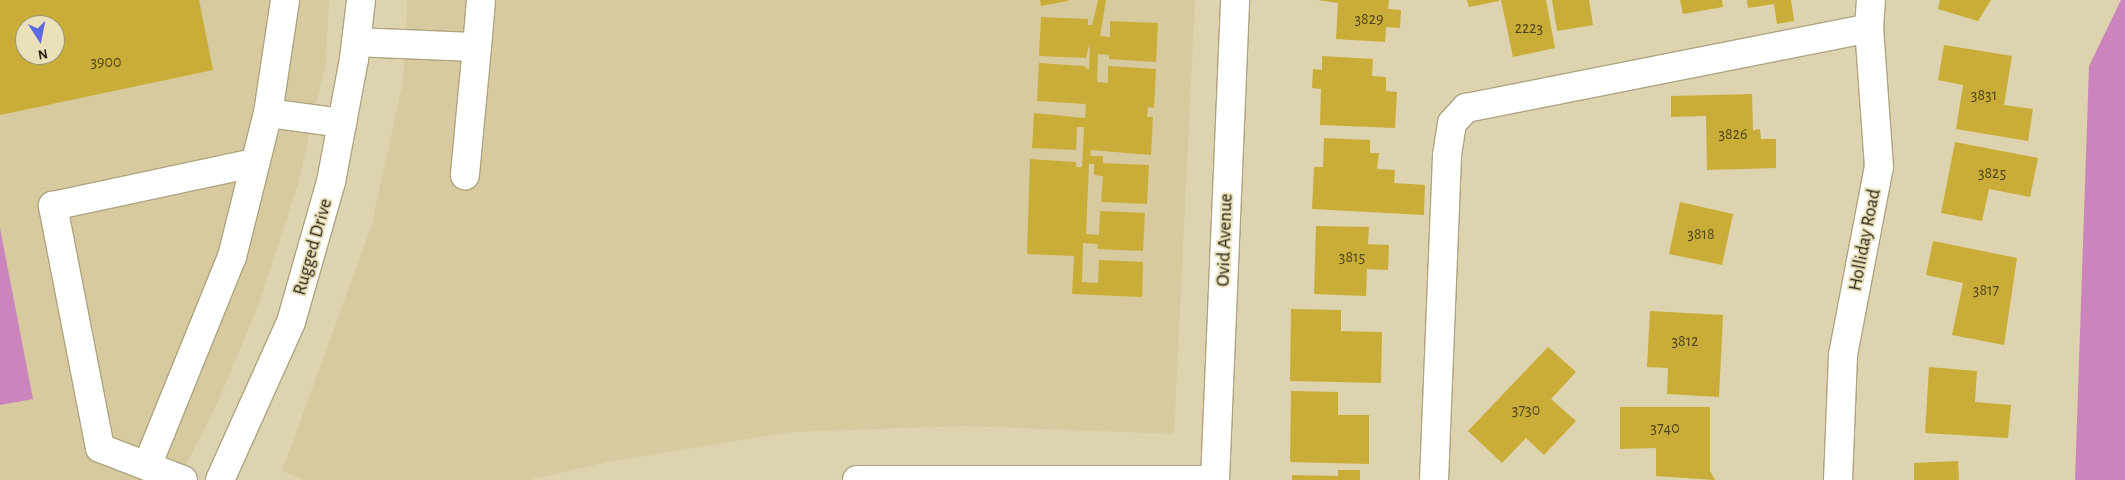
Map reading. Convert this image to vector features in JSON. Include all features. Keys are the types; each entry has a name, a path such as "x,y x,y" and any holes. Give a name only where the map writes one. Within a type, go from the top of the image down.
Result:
{"street":[{"path":"147,466 232,257 253,163 268,113 285,0"},
{"name":"Rugged Drive","path":"220,480 291,322 331,182 356,42 360,0"},
{"path":"465,175 480,0"},
{"name":"Ovid Avenue","path":"1215,480 1235,0"},
{"name":"Holliday Road","path":"1838,480 1843,354 1879,167 1869,28 1871,0"},
{"path":"1434,480 1447,155 1452,123 1466,108 1869,28"},
{"path":"356,42 476,47"},
{"path":"268,113 342,123"},
{"path":"183,480 100,448 53,206 253,163"},
{"path":"858,480 1208,480"}],"shaded area":[{"path":"0,0 329,0 326,62 298,184 260,301 217,404 178,480 0,480"},
{"path":"407,0 1195,0 1174,434 965,426 791,432 613,461 528,480 305,480 282,471 371,227 403,82"},
{"path":"2121,0 2125,0 2125,480 2075,480 2089,66"},
{"path":"0,228 33,399 0,405"}],"building":[{"path":"0,0 199,0 213,70 0,115"},
{"path":"1040,0 1068,0 1068,1 1041,6"},
{"path":"1098,0 1106,0 1100,36 1110,37 1110,21 1158,23 1156,62 1109,59 1109,55 1098,54 1097,82 1108,83 1108,66 1156,69 1154,108 1148,107 1147,117 1153,117 1151,155 1091,150 1090,156 1103,156 1103,163 1149,165 1147,204 1101,202 1103,176 1094,175 1094,164 1089,164 1086,234 1099,235 1100,211 1145,213 1143,251 1097,249 1098,244 1083,243 1082,282 1098,283 1099,260 1143,262 1142,297 1072,294 1074,256 1027,254 1030,159 1076,162 1076,167 1082,167 1084,127 1077,127 1076,150 1032,148 1034,113 1085,118 1086,104 1037,101 1039,63 1084,66 1089,70 1090,43 1086,58 1039,56 1041,17 1088,19 1088,25 1092,25"},
{"path":"1317,0 1389,0 1388,9 1401,10 1400,28 1386,27 1385,42 1336,39 1338,3"},
{"path":"1467,0 1499,0 1499,1 1469,7"},
{"path":"1501,0 1546,0 1555,48 1513,57"},
{"path":"1552,0 1589,0 1593,25 1557,31"},
{"path":"1680,0 1722,0 1723,7 1683,14"},
{"path":"1747,0 1791,0 1794,21 1777,24 1774,4 1748,8"},
{"path":"1940,0 1991,0 1978,21 1938,9"},
{"path":"1944,45 2012,56 2004,105 2033,109 2028,141 1956,129 1963,85 1938,80"},
{"path":"1322,56 1373,59 1372,76 1386,77 1386,91 1397,92 1395,128 1320,125 1321,89 1312,88 1313,69 1322,70"},
{"path":"1752,94 1753,130 1760,129 1761,139 1776,139 1776,168 1707,170 1706,116 1671,117 1671,96"},
{"path":"1324,138 1370,140 1370,153 1379,153 1377,169 1395,170 1394,183 1425,185 1424,215 1312,209 1314,167 1323,167"},
{"path":"1955,142 2038,158 2030,197 1989,189 1982,221 1941,213"},
{"path":"1680,202 1733,214 1722,265 1669,254"},
{"path":"1316,226 1369,227 1368,244 1389,245 1388,270 1367,269 1366,296 1314,294"},
{"path":"1933,241 2017,258 2004,345 1952,335 1963,283 1926,275"},
{"path":"1291,309 1341,310 1341,331 1382,332 1381,383 1290,381"},
{"path":"1650,311 1723,315 1719,397 1667,394 1668,368 1647,367"},
{"path":"1548,347 1576,372 1551,399 1576,421 1544,455 1526,438 1502,463 1468,431"},
{"path":"1929,367 1977,371 1975,402 2011,405 2008,438 1925,433"},
{"path":"1291,391 1338,392 1338,415 1369,415 1369,464 1290,462"},
{"path":"1620,407 1710,407 1710,471 1715,480 1656,476 1656,448 1620,449"},
{"path":"1958,461 1959,480 1914,480 1914,463"},
{"path":"1338,470 1360,470 1360,480 1292,480 1292,475 1338,476"}]}
